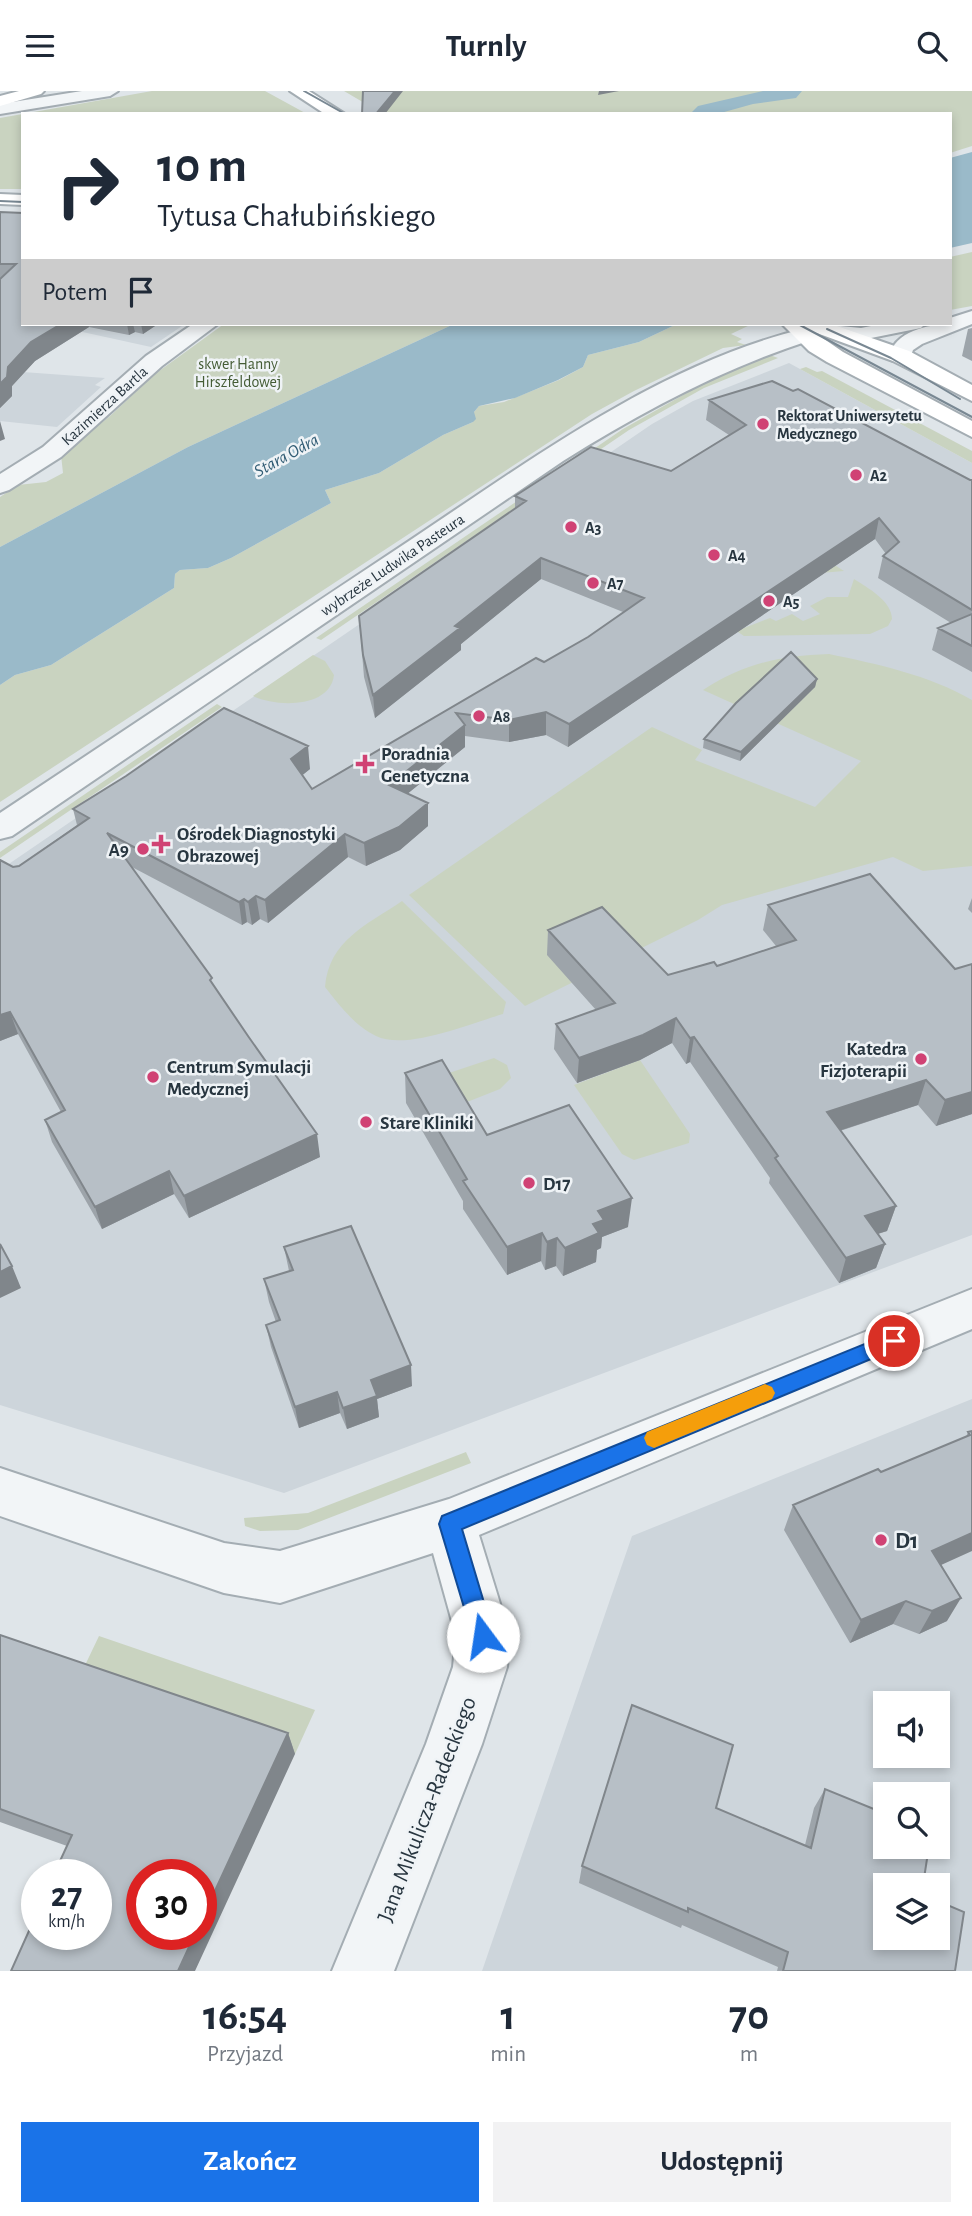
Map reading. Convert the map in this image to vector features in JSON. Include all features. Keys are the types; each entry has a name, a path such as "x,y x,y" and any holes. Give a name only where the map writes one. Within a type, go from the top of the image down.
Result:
{"main road":[{"path":"0,101 36,91"},
{"path":"298,91 334,112"},
{"path":"0,199 21,200"},
{"path":"809,328 901,356 972,394"},
{"path":"809,328 835,357 972,430"}],"street":[{"path":"0,109 110,91"},
{"path":"952,320 972,317 952,325"},
{"name":"Kazimierza Bartla","path":"0,485 52,452 154,361 204,326"},
{"path":"809,328 861,334 903,326"},
{"path":"901,356 902,348 914,339 948,326"},
{"name":"wybrzeże Ludwika Pasteura","path":"0,828 566,447 680,383 726,361 809,328"},
{"path":"0,1492 224,1568 280,1577 450,1524 972,1309"},
{"name":"Jana Mikulicza-Radeckiego","path":"363,1971 454,1744 480,1667 483,1636 450,1524"}],"shaded area":[{"path":"55,326 182,326 151,347"},
{"path":"789,363 972,463 972,1235 284,1493 0,1405 0,870 652,424 693,401"},
{"path":"0,371 105,378 95,385 101,387 57,427 0,421"},
{"path":"972,1399 972,1971 482,1971 632,1536"}],"green space":[{"path":"152,91 265,91 303,112 34,112"},
{"path":"344,91 972,91 972,146 952,152 952,112 380,112"},
{"path":"21,114 21,189 0,189 0,118"},
{"path":"972,252 972,306 952,310 952,257"},
{"name":"skwer Hanny Hirszfeldowej","path":"221,326 450,326 188,447 0,547 0,497 18,485 46,482 63,473 61,455 110,416 155,374"},
{"path":"673,326 748,326 731,334 742,339 737,342 746,345 723,348 592,414 0,802 0,685 15,675 51,665 174,588 175,574 180,570 208,568 231,558 331,503 325,490 379,473 443,435 473,422 474,412 479,406 504,402 559,380 583,367 588,355 639,342"},
{"path":"767,354 778,358 704,388 629,430 321,640 316,638 623,429 699,386"},
{"path":"806,367 817,372 822,371 972,451 972,463 800,369"},
{"path":"819,555 844,571 797,575 739,630 770,618 776,621 792,614 803,621 820,614 810,606 827,597 848,597 854,579 888,606 892,619 888,626 870,634 744,636 702,608"},
{"path":"829,654 921,677 972,700 972,866 923,871 893,857 722,905 698,920 525,1006 409,895 652,727 702,750 695,760 815,807 861,761 703,690 748,667 778,659"},
{"path":"313,655 325,661 334,675 323,694 300,702 287,703 253,696"},
{"path":"217,704 222,707 0,858 0,852"},
{"path":"402,901 506,1002 503,1014 439,1034 389,1040 368,1032 342,1008 325,987 334,957 352,935"},
{"path":"494,1058 507,1065 511,1078 500,1089 462,1104 443,1075"},
{"path":"640,1060 690,1134 689,1143 634,1160 622,1154 574,1085"},
{"path":"466,1452 471,1463 298,1530 260,1531 245,1526 244,1518 308,1513"},
{"path":"99,1636 315,1710 295,1754 78,1680"}],"water":[{"path":"763,91 802,91 796,98 753,104 724,112 692,112 698,106"},
{"path":"972,152 972,243 952,248 952,157"},
{"name":"Stara Odra","path":"450,326 673,326 639,342 588,355 583,367 515,398 479,406 474,412 476,419 473,422 443,435 379,473 325,490 331,503 231,558 208,568 180,570 175,574 174,588 51,665 15,675 0,685 0,547 188,447"}],"building":[{"path":"363,91 395,91 378,112 362,112"},
{"path":"0,212 21,213 21,326 58,326 31,342 8,367 7,377 0,384 0,279 16,264 0,264"},
{"path":"772,381 793,391 798,389 972,480 972,610 883,556 899,542 879,518 569,724 546,712 509,720 456,713 465,725 389,785 428,803 399,827 364,843 345,834 265,900 256,896 248,902 244,899 239,902 107,833 212,978 210,980 317,1134 184,1196 169,1171 95,1207 45,1120 65,1110 10,1012 0,1015 0,860 13,867 19,866 89,818 73,809 224,708 308,746 291,759 312,789 536,658 544,662 588,637 644,598 541,558 455,626 460,628 373,695 363,655 359,616 526,501 515,496 591,447 671,471 746,425 709,400"},
{"path":"972,614 972,646 938,628"},
{"path":"791,652 817,679 741,752 704,739 736,703"},
{"path":"870,874 955,969 972,964 972,1092 945,1100 926,1080 827,1112 896,1206 865,1216 885,1244 846,1258 694,1037 690,1038 676,1018 643,1035 579,1058 556,1024 615,1003 548,930 602,907 668,975 714,962 717,966 796,940 768,905"},
{"name":"D17","path":"442,1060 487,1135 569,1105 632,1198 598,1211 604,1220 593,1224 599,1233 565,1248 557,1238 547,1242 542,1233 507,1247 463,1181 467,1179 405,1073"},
{"path":"351,1226 411,1365 371,1380 377,1396 343,1408 337,1392 295,1407 266,1325 280,1320 264,1279 293,1270 284,1247"},
{"path":"0,1244 12,1266 0,1272"},
{"name":"D1","path":"972,1431 972,1533 932,1551 961,1598 932,1611 906,1601 861,1620 793,1505 878,1469 881,1472 970,1435 968,1432"},
{"path":"0,1635 288,1733 217,1886 217,1859 126,1859 126,1950 188,1950 178,1971 11,1971 21,1949 112,1950 112,1859 61,1859 72,1835 0,1809"},
{"path":"632,1705 733,1745 716,1808 811,1848 825,1789 873,1809 873,1859 927,1859 925,1873 873,1873 873,1950 950,1950 950,1906 964,1912 955,1971 783,1971 788,1952 582,1866"}],"tram line":[{"path":"304,91 341,112"},
{"path":"0,201 21,202"},
{"path":"802,326 972,417"},
{"path":"827,329 891,358 960,399"}],"slow traffic":[{"path":"654,1438 765,1393"}],"place":[{"name":"Rektorat Uniwersytetu Medycznego","path":"763,424"},
{"name":"A2","path":"856,475"},
{"name":"A3","path":"571,527"},
{"name":"A4","path":"714,555"},
{"name":"A7","path":"593,583"},
{"name":"A5","path":"769,601"},
{"name":"A8","path":"479,716"},
{"name":"Poradnia Genetyczna","path":"365,764"},
{"name":"Ośrodek Diagnostyki Obrazowej","path":"161,844"},
{"name":"A9","path":"143,849"},
{"name":"Katedra Fizjoterapii","path":"921,1059"},
{"name":"Centrum Symulacji Medycznej","path":"153,1077"},
{"name":"Stare Kliniki","path":"366,1122"},
{"name":"D17","path":"529,1183"},
{"name":"D1","path":"881,1540"}],"route":[{"path":"483,1636 450,1524 894,1341"}]}
